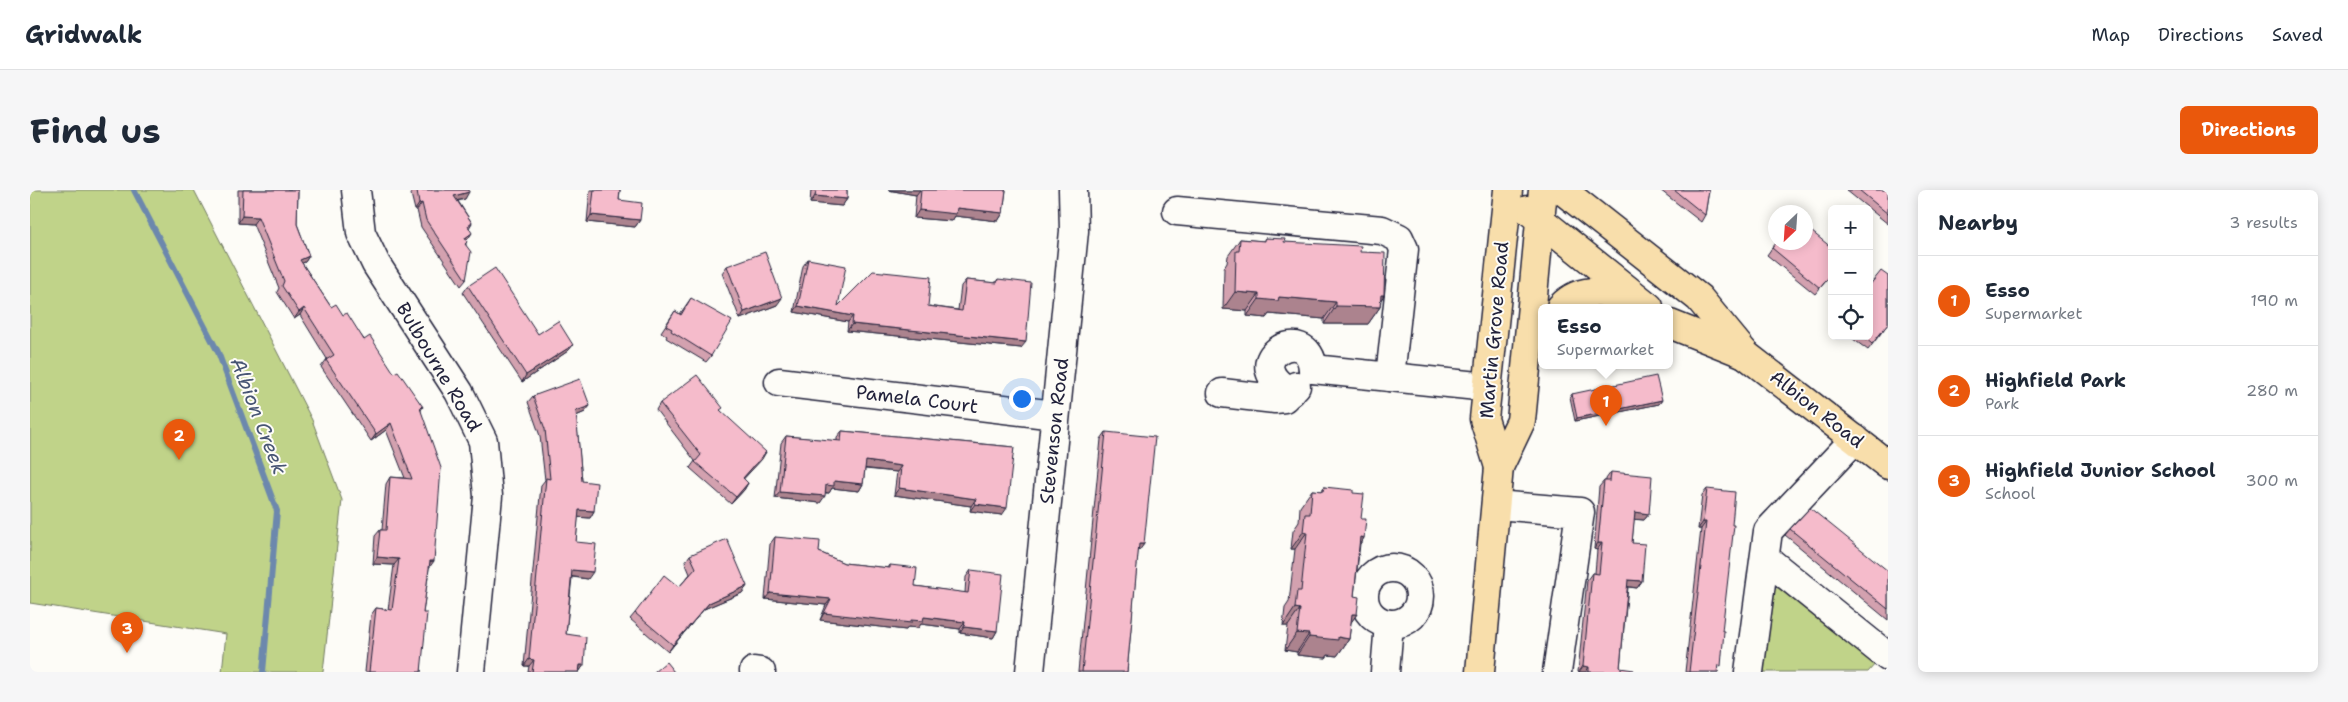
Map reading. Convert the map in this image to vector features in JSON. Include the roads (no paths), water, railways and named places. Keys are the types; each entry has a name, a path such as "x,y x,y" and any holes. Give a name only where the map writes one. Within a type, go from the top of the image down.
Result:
{"main road":[{"name":"Martin Grove Road","path":"1480,672 1499,468 1521,421 1543,190"},
{"name":"Albion Road","path":"1562,190 1699,298 1746,355 1888,465"},
{"name":"Martin Grove Road","path":"1499,468 1484,419 1506,191"},
{"path":"1506,191 1646,304"},
{"path":"1565,304 1576,296 1588,292 1619,294 1646,304"},
{"name":"Albion Road","path":"1673,325 1746,355"},
{"path":"1526,367 1538,344"}],"street":[{"name":"Bulbourne Road","path":"356,190 360,233 376,264 459,392 483,440 488,496 471,672"},
{"name":"Stevenson Road","path":"1030,672 1074,231 1073,190"},
{"path":"1177,210 1382,230 1398,238 1404,249 1390,377"},
{"path":"1291,392 1274,381 1270,374 1269,366 1274,353 1286,346 1300,346 1310,356 1313,369"},
{"path":"1313,369 1487,387"},
{"path":"1222,393 1275,399 1284,398 1313,369"},
{"name":"Pamela Court","path":"779,382 1055,416"},
{"path":"1749,672 1768,531 1855,439"},
{"path":"1496,504 1580,512 1557,672"},
{"path":"1765,558 1888,657"},
{"path":"1385,672 1389,624"},
{"path":"1882,672 1888,665"},
{"path":"754,671 761,672"}],"waterway":[{"name":"Albion Creek","path":"134,190 218,352 277,511 263,672"}],"place":[{"name":"Esso","path":"1606,426"},
{"name":"Highfield Park","path":"179,460"},
{"name":"Highfield Junior School","path":"127,653"}]}
